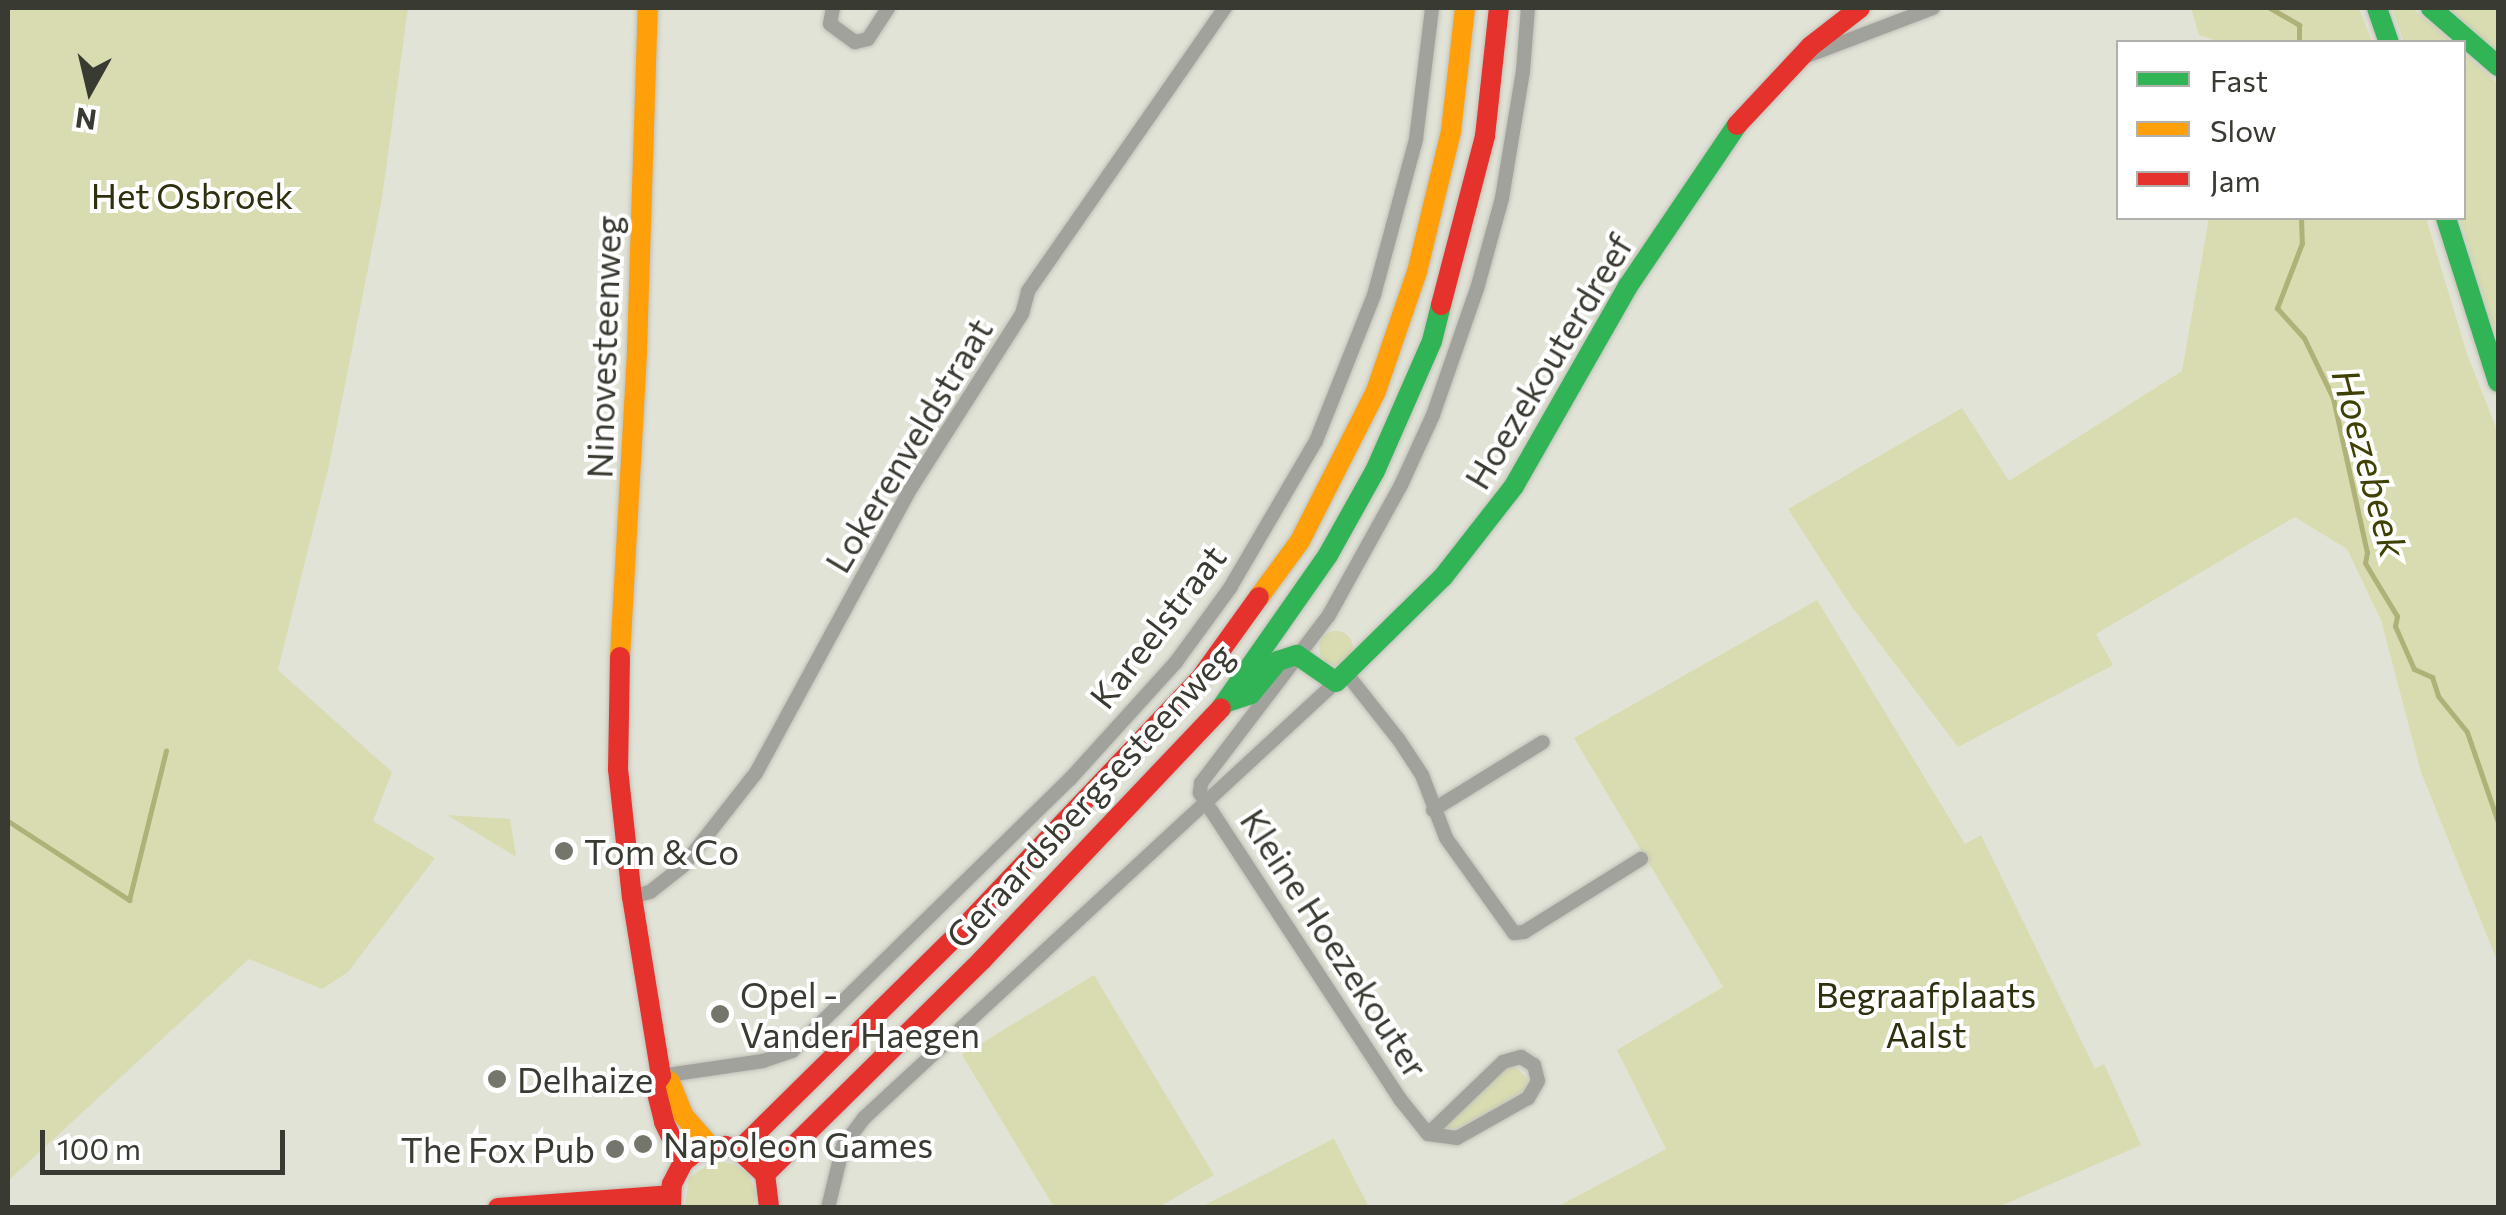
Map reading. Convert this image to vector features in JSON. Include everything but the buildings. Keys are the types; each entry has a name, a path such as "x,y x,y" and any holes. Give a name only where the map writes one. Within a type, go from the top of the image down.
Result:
{"main road":[{"name":"Ninovesteenweg","path":"648,8 637,350 617,688 619,799 661,1076 655,1084 662,1115 683,1162"},
{"name":"Geraardsbergsesteenweg","path":"739,1150 957,935 1200,679 1300,540 1376,391 1417,272 1451,131 1465,8"},
{"name":"Geraardsbergsesteenweg","path":"765,1174 982,960 1227,702 1338,538 1376,472 1432,341 1478,172 1499,8"},
{"path":"2377,8 2388,40"},
{"path":"2431,8 2498,66"},
{"name":"Hoezekouterdreef","path":"1341,678 1443,577 1488,523 1531,459 1628,286 1744,115 1853,10"},
{"path":"2447,220 2498,382"},
{"path":"1227,702 1251,694 1282,658 1302,656 1341,678"},
{"path":"661,1076 670,1082 683,1115 711,1148"},
{"path":"498,1208 670,1201 683,1162 711,1148 739,1150 765,1174 770,1183 769,1208"}],"street":[{"path":"833,8 831,26 855,42 868,38 888,8"},
{"name":"Lokerenveldstraat","path":"632,897 650,892 682,866 756,773 911,488 1022,314 1028,291 1224,8"},
{"name":"Kareelstraat","path":"661,1076 763,1061 792,1051 1070,779 1176,662 1230,588 1316,441 1374,295 1416,139 1432,8"},
{"path":"1302,656 1401,485 1462,335 1506,179 1528,8"},
{"name":"Hoezekouterdreef","path":"1799,59 1933,8"},
{"name":"Kleine Hoezekouter","path":"1302,656 1201,782 1200,792 1400,1099 1428,1134 1457,1138 1528,1098 1538,1081 1534,1065 1520,1057 1503,1062 1428,1134"},
{"path":"1341,678 1414,764 1446,838 1508,928 1518,934 1640,860"},
{"name":"Hoezekouterdreef","path":"828,1208 837,1161 852,1131 1341,678"},
{"path":"1433,810 1543,742"}],"green space":[{"name":"Het Osbroek","path":"8,8 408,8 382,198 328,470 278,670 392,772 373,821 435,858 348,972 322,989 249,959 8,1181"},
{"path":"2191,8 2359,8 2371,40 2215,40 2199,35"},
{"path":"2392,8 2412,8 2450,40 2403,40"},
{"path":"2449,8 2497,8 2498,52"},
{"path":"2466,55 2498,84 2498,343 2461,220 2466,220"},
{"path":"2209,220 2427,220 2467,354 2498,433 2498,963 2421,772 2381,620 2347,549 2295,517 2096,634 2113,665 1958,747 1849,603 1788,509 1962,408 2009,481 2182,371"},
{"name":"Begraafplaats Aalst","path":"1817,600 1965,844 1981,835 2095,1069 2104,1064 2141,1145 1998,1207 1555,1208 1666,1149 1617,1050 1723,987 1574,738"},
{"path":"1336,631 1348,636 1353,648 1348,660 1336,665 1324,660 1319,648 1324,636"},
{"path":"447,815 510,819 516,856 515,856"},
{"path":"1094,975 1214,1175 1159,1207 1054,1207 962,1055"},
{"path":"1506,1067 1517,1068 1527,1078 1526,1090 1456,1129 1447,1128 1447,1121"},
{"path":"1333,1139 1369,1207 1201,1207"},
{"path":"715,1161 734,1164 749,1175 756,1193 754,1207 685,1207 689,1177"}],"waterway":[{"name":"Hoezebeek","path":"2270,8 2299,25 2299,40"},
{"name":"Hoezebeek","path":"2301,220 2302,243 2277,308 2304,338 2333,398 2367,552 2365,563 2397,616 2395,626 2414,669 2432,677 2438,696 2467,732 2498,822"},
{"path":"8,821 129,900 166,751"}],"traffic: fast":[{"path":"2377,8 2388,40"},
{"path":"2431,8 2498,66"},
{"path":"1227,702 1251,694 1278,661 1297,655 1336,682 1443,577 1514,486 1628,286 1737,125"},
{"path":"2447,220 2498,382"},
{"path":"1221,708 1328,555 1375,471 1432,341 1441,305"}],"traffic: slow":[{"path":"620,657 637,350 648,8"},
{"path":"1259,597 1300,541 1376,391 1417,272 1451,131 1465,8"},
{"path":"661,1076 670,1082 683,1115 711,1147"}],"traffic: jam":[{"path":"1441,305 1485,136 1499,8"},
{"path":"1737,125 1811,46 1860,8"},
{"path":"739,1150 957,935 1200,679 1259,597"},
{"path":"620,657 618,769 632,897 661,1076 655,1085 664,1122 683,1162"},
{"path":"765,1174 982,960 1221,708"},
{"path":"671,1208 672,1184 683,1162 696,1152 725,1146 739,1150 765,1174 769,1208"},
{"path":"498,1208 670,1195"}],"place":[{"name":"Tom & Co","path":"564,851"},
{"name":"Opel - Vander Haegen","path":"720,1014"},
{"name":"Delhaize","path":"497,1079"},
{"name":"Napoleon Games","path":"643,1144"},
{"name":"The Fox Pub","path":"615,1149"}]}
